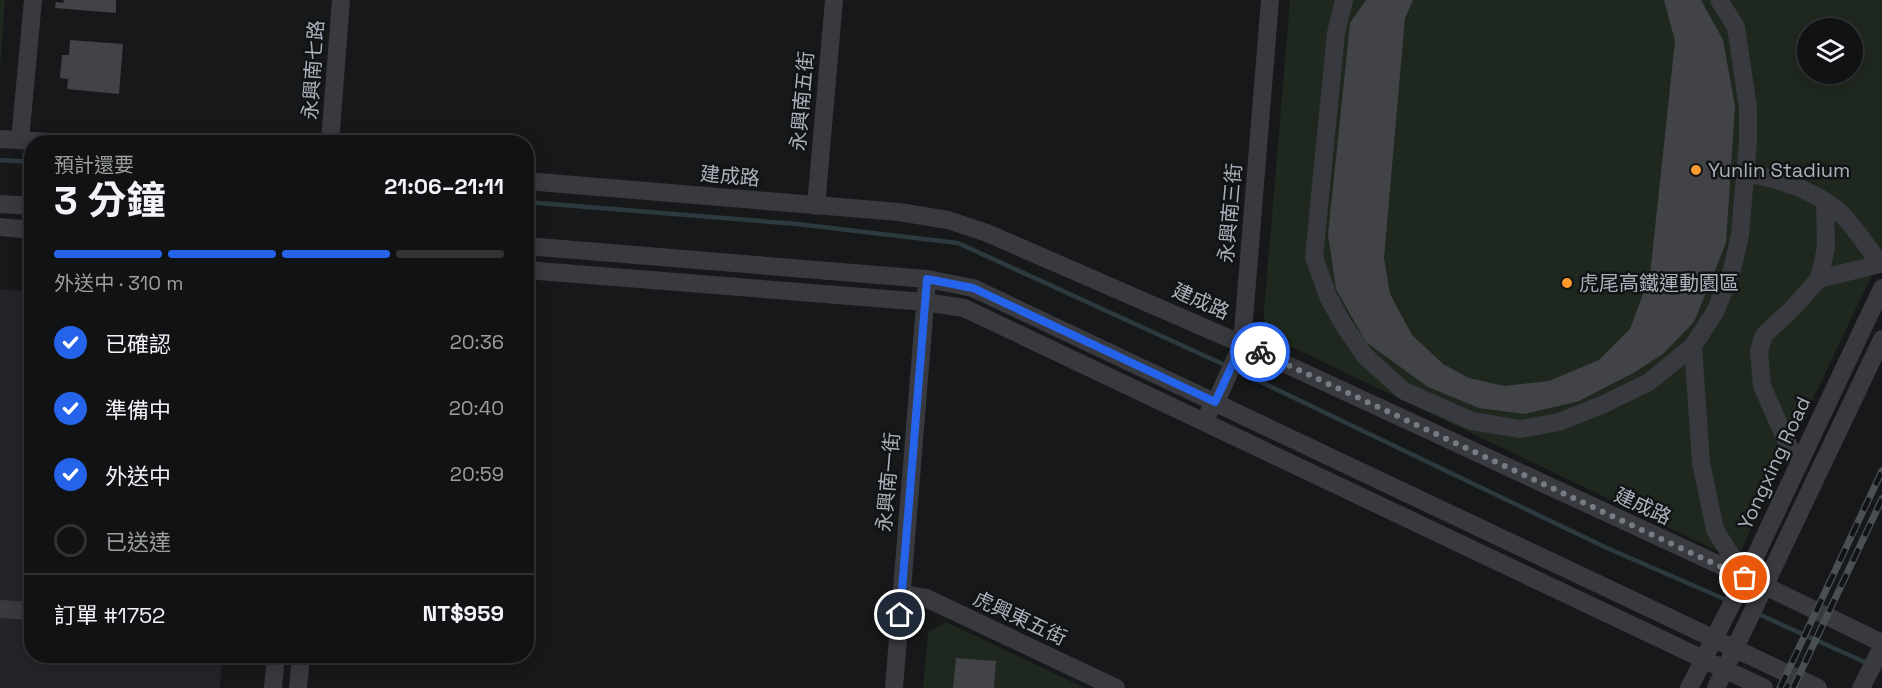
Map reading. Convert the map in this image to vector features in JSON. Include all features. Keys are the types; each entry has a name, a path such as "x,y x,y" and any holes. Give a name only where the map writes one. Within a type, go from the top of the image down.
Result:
{"street":[{"path":"20,140 33,0"},
{"name":"永興南七路","path":"331,135 341,0"},
{"name":"永興南五街","path":"816,207 834,0"},
{"name":"永興南三街","path":"1204,421 1240,349 1270,0"},
{"path":"1344,0 1336,33 1314,257 1328,296 1343,324 1365,356 1404,391 1472,421 1520,429 1559,422 1602,405 1649,382 1693,346 1715,312 1732,270 1740,236 1748,108 1736,27 1719,0"},
{"path":"0,139 24,140"},
{"path":"1745,173 1781,180 1825,201 1852,226 1880,264 1819,279"},
{"name":"建成路","path":"534,182 816,207 899,212 948,220 987,233 1762,590 1881,648"},
{"path":"1791,451 1762,386 1759,351 1764,335 1794,308 1819,279 1826,248 1825,201"},
{"path":"0,204 24,206"},
{"path":"0,227 24,229"},
{"path":"534,247 927,279 973,288 1217,399 1736,644 1818,688"},
{"path":"534,271 925,302 964,308 1764,688"},
{"name":"永興南一街","path":"894,688 927,279"},
{"name":"Yongxing Road","path":"1689,688 1743,582 1882,288"},
{"path":"1716,688 1882,339"},
{"path":"1693,346 1701,462 1715,530 1734,560"},
{"name":"虎興東五街","path":"902,594 926,598 1116,688"},
{"path":"0,609 24,610"},
{"path":"1861,688 1881,648"},
{"path":"273,688 275,663"},
{"path":"298,688 300,663"}],"shaded area":[{"path":"0,0 5,0 0,69"},
{"name":"虎尾高鐵運動園區","path":"1290,0 1882,0 1882,254 1741,550 1737,554 1726,555 1273,338 1264,318"},
{"path":"0,289 24,291 24,663 222,663 220,688 0,688"},
{"path":"946,622 1085,688 923,688 928,633"}],"building":[{"path":"64,0 116,0 116,13 55,8 56,2 63,3"},
{"name":"Yunlin Stadium","path":"1366,0 1413,0 1405,18 1384,258 1390,294 1412,335 1443,364 1469,378 1504,386 1549,381 1599,360 1630,329 1650,275 1675,41 1664,0 1701,0 1723,40 1735,106 1726,243 1694,322 1663,354 1635,372 1579,401 1525,414 1479,408 1428,387 1366,342 1336,289 1328,235 1350,23"},
{"path":"70,40 123,44 119,94 67,89 68,79 60,78 62,55 69,55"},
{"path":"956,658 996,661 994,688 953,688"}],"waterway":[{"path":"0,160 24,162"},
{"path":"534,203 797,224 958,243 1227,366"},
{"path":"1234,369 1607,548 1729,601"},
{"path":"1756,613 1869,664"}],"railway":[{"path":"1780,688 1882,471"},
{"path":"1793,688 1882,499"}],"way so far":[{"path":"1260,352 1745,578"}],"place":[{"name":"Yunlin Stadium","path":"1696,170"},
{"name":"虎尾高鐵運動園區","path":"1567,283"}],"route":[{"path":"900,615 927,279 973,288 1215,402 1242,344 1260,352"}]}
